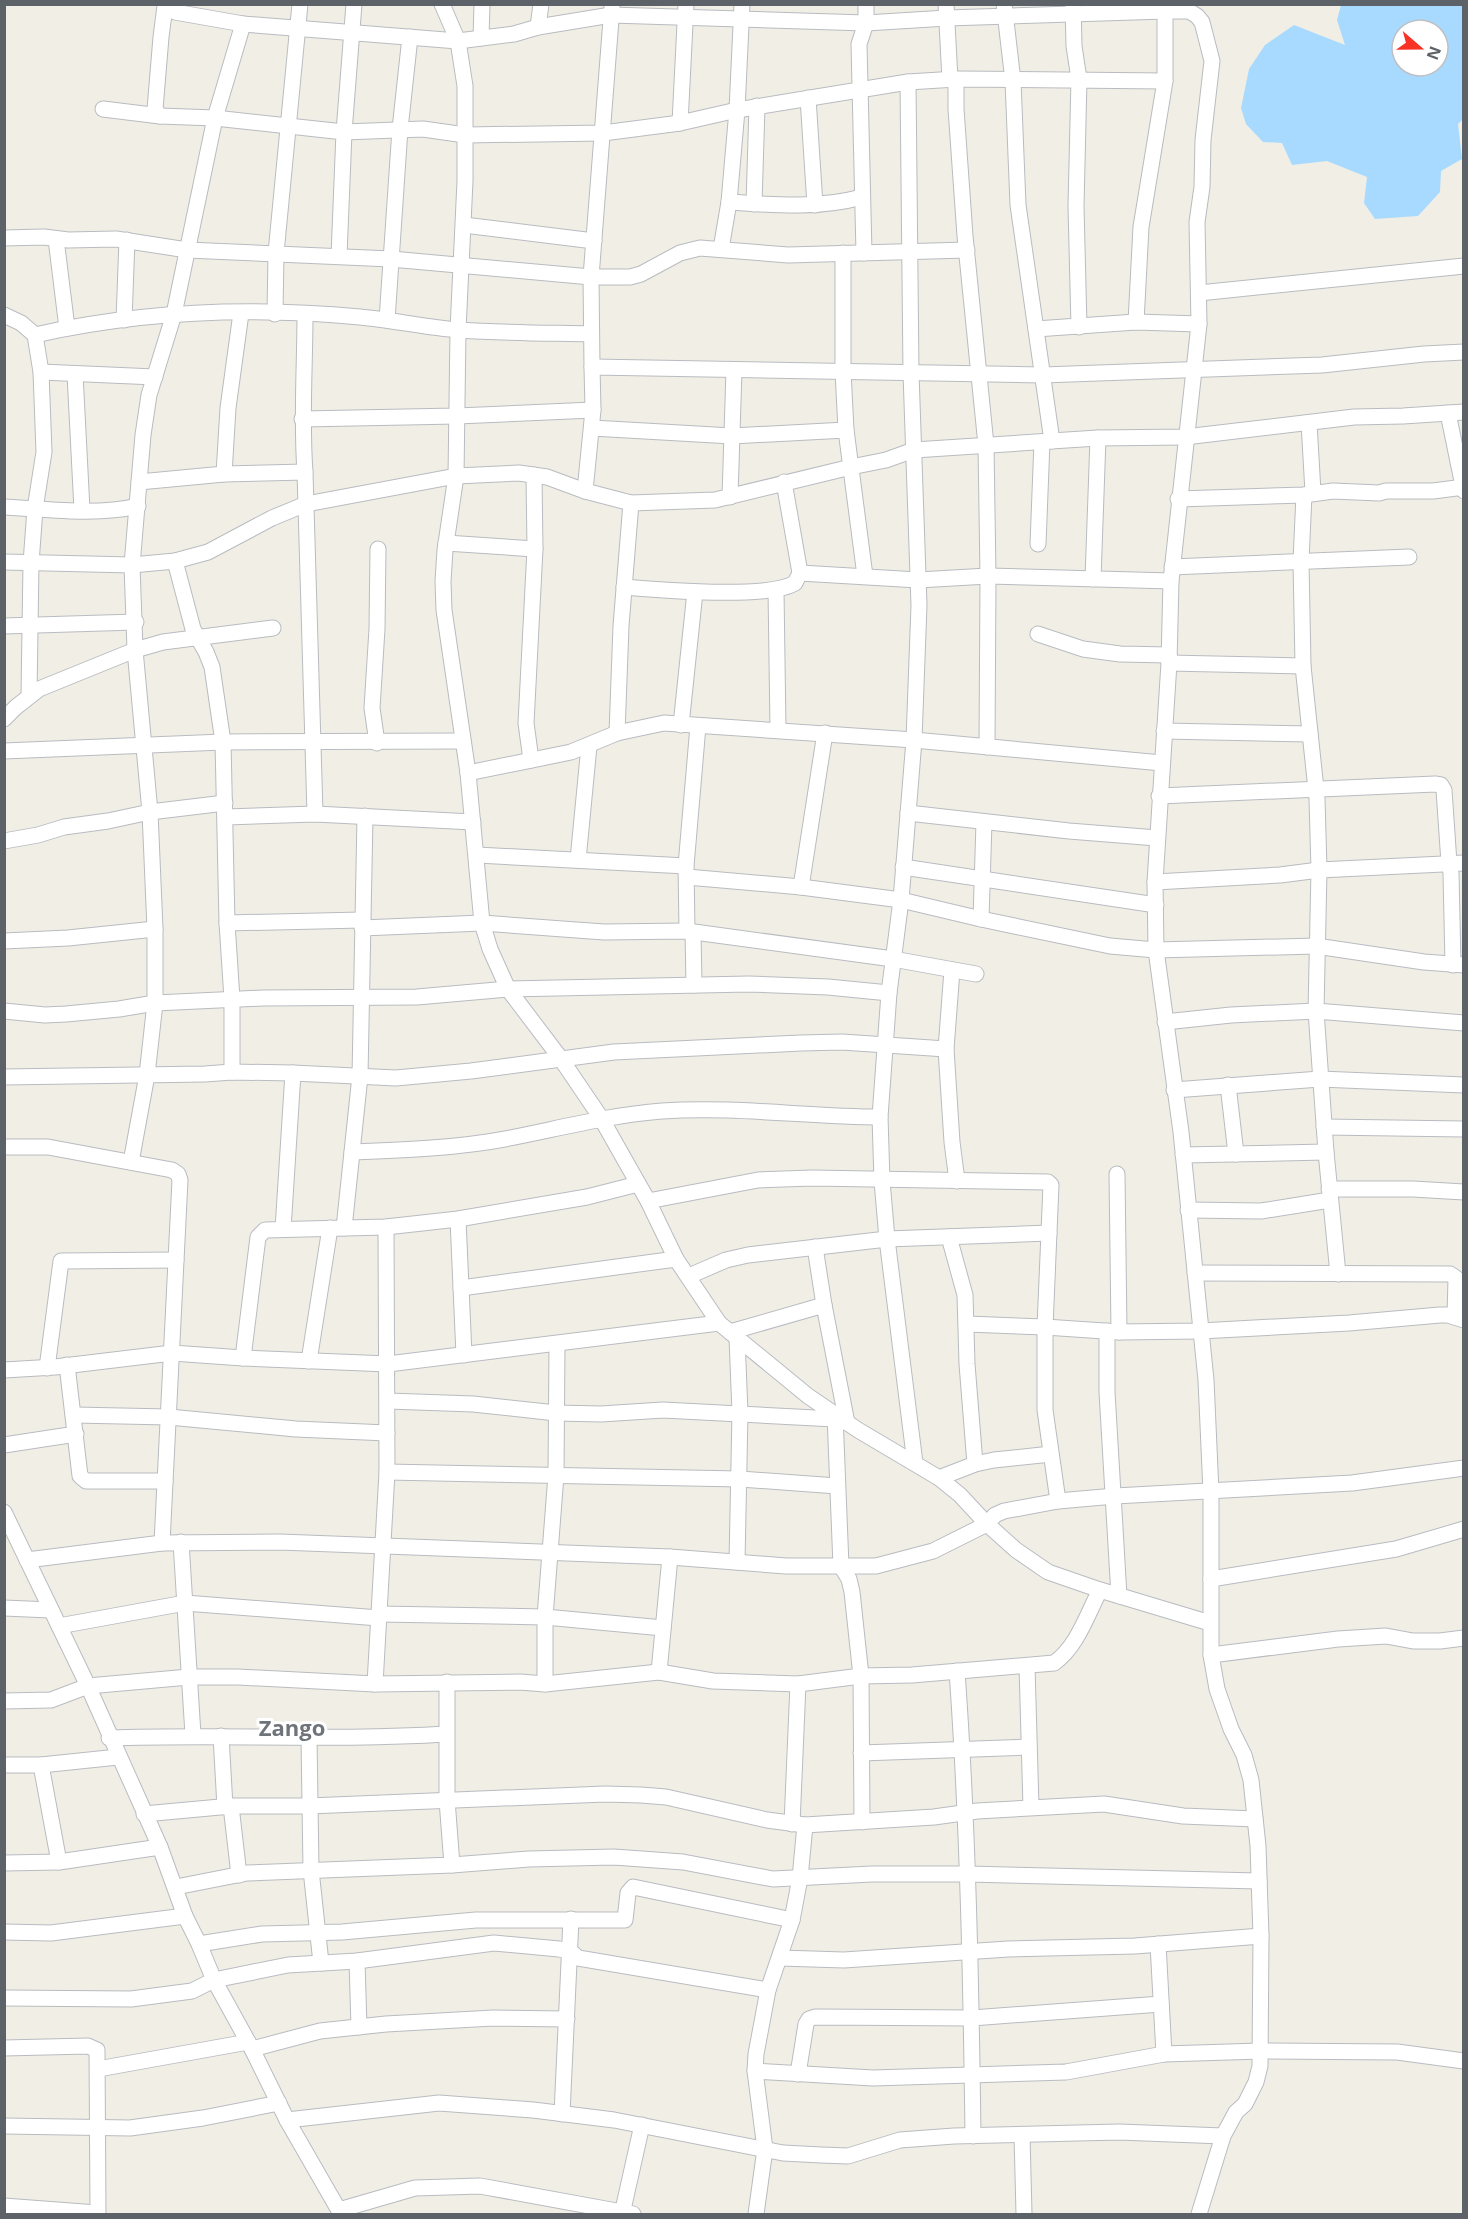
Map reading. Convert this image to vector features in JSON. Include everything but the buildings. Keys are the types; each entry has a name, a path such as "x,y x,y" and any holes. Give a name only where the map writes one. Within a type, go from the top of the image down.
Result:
{"street":[{"path":"275,314 276,253 300,4"},
{"path":"339,256 344,132 354,4"},
{"path":"442,4 458,41 465,86 464,225 458,330 456,476 442,581 444,610 468,773 482,923 490,949 508,989 561,1059 601,1118 648,1200 676,1259 729,1331 839,1419 939,1478 960,1495 1016,1550 1048,1572 1210,1623"},
{"path":"481,38 482,4"},
{"path":"538,27 541,4"},
{"path":"864,253 859,44 866,22 866,4"},
{"path":"160,116 155,109 165,5 175,12 243,24 458,41 514,34 611,10 741,12 866,22 946,11 1189,8 1202,22 1212,61 1197,222 1199,324 1178,499 1172,574 1155,882 1156,950 1183,1155 1206,1380 1211,1492 1211,1655 1217,1689 1231,1729 1244,1755 1251,1780 1255,1819 1261,1936 1259,1984 1262,2051 1256,2082 1245,2104 1236,2112 1223,2136 1199,2214"},
{"path":"1074,9 1074,46 1079,80 1076,206 1079,327"},
{"path":"585,491 593,410 591,277 611,10"},
{"path":"1136,322 1141,227 1165,81 1165,10"},
{"path":"680,123 685,11"},
{"path":"946,11 986,446 987,747"},
{"path":"1004,11 1012,81 1018,205 1043,375 1047,441 1038,544"},
{"path":"721,249 729,202 737,110 742,33 741,12"},
{"path":"130,1162 147,1075 155,1003 155,929 150,812 135,650 136,622 132,565 143,435 149,396 174,314 215,118 243,24"},
{"path":"387,320 400,129 410,37"},
{"path":"103,109 344,132 423,129 465,135 603,133 680,123 757,106 908,82 953,79 1165,81"},
{"path":"908,82 911,373 919,605 914,741 901,900 889,993 880,1117 887,1239 915,1463"},
{"path":"808,98 815,205"},
{"path":"754,204 757,106"},
{"path":"729,202 787,206 815,205 844,202 862,197"},
{"path":"464,225 594,241"},
{"path":"4,238 127,240 188,250 391,259 591,277 630,277 641,274 680,253 700,248 788,255 967,250"},
{"path":"56,239 67,328"},
{"path":"124,320 127,240"},
{"path":"843,253 843,371 846,430 866,576"},
{"path":"1199,293 1464,266"},
{"path":"35,335 67,328 174,314 241,313 361,317 458,330 591,334"},
{"path":"224,474 228,408 241,313"},
{"path":"305,314 305,391 302,419 315,814"},
{"path":"4,315 21,323 35,335 41,372 44,453 35,509 31,563 29,696"},
{"path":"1036,329 1136,322 1199,324"},
{"path":"592,367 1043,375 1322,365 1464,352"},
{"path":"730,497 734,370"},
{"path":"41,372 155,377"},
{"path":"75,374 82,510"},
{"path":"302,419 593,410"},
{"path":"4,562 132,565 175,561 208,552 272,518 306,504 456,476 519,473 547,477 585,491 631,503 715,500 784,482 886,460 914,450 1098,438 1185,437 1354,417 1456,413 1463,488 1380,493 1346,490 1308,494 1178,499"},
{"path":"1309,423 1308,494 1301,561 1304,666 1316,790 1318,870 1316,1011 1338,1274"},
{"path":"592,428 732,436 846,430"},
{"path":"1093,579 1098,438"},
{"path":"139,482 224,474 305,472"},
{"path":"531,760 526,703 530,672 536,549 534,475"},
{"path":"624,587 695,592 776,590 795,583 800,573 784,482"},
{"path":"617,733 624,587 631,503"},
{"path":"4,507 82,510 123,509 138,506"},
{"path":"446,543 536,549"},
{"path":"377,743 372,708 377,629 378,549"},
{"path":"800,573 918,580 988,576 1093,579 1172,574 1301,561 1409,557"},
{"path":"175,561 193,629 212,667 223,742 232,999 232,1072"},
{"path":"776,590 778,730"},
{"path":"681,725 695,592"},
{"path":"4,626 136,622"},
{"path":"4,719 39,689 135,650 163,642 273,628"},
{"path":"1038,634 1083,649 1120,654 1169,659 1304,666"},
{"path":"468,773 570,752 617,733 664,723 778,730 1162,763"},
{"path":"694,985 686,871 698,726"},
{"path":"1164,730 1310,734"},
{"path":"801,887 825,734"},
{"path":"4,751 223,742 463,741"},
{"path":"578,860 589,746"},
{"path":"477,855 578,860 686,871 901,900 1110,946 1156,950 1316,946 1424,963 1458,965 1451,873 1456,863 1444,790 1441,785 1159,796"},
{"path":"4,841 64,827 150,812 225,810 473,822"},
{"path":"908,813 1157,838"},
{"path":"309,1361 352,1152 360,1076 365,816"},
{"path":"981,919 984,822"},
{"path":"1155,882 1456,863"},
{"path":"903,867 1156,905"},
{"path":"228,923 482,923 604,932 690,932 893,959 976,974"},
{"path":"4,941 68,938 155,929"},
{"path":"952,970 946,1049 957,1181"},
{"path":"4,1011 45,1015 119,1009 155,1003 232,999 417,996 508,989 694,985 749,984 828,987 889,993"},
{"path":"1165,1022 1231,1015 1316,1011 1464,1023"},
{"path":"4,1077 293,1072 396,1078 471,1071 614,1052 842,1042 946,1049"},
{"path":"283,1229 293,1072"},
{"path":"1174,1090 1320,1079 1464,1085"},
{"path":"1228,1086 1236,1154"},
{"path":"352,1152 445,1148 509,1138 601,1118 663,1111 726,1110 830,1117 880,1117"},
{"path":"1324,1127 1464,1129"},
{"path":"4,1147 48,1147 172,1170 178,1174 180,1180 162,1543"},
{"path":"1183,1155 1326,1152"},
{"path":"1117,1174 1113,1332 1107,1392 1119,1596"},
{"path":"648,1200 758,1180 812,1178 882,1181 1048,1182 1051,1185 1045,1410 1058,1501"},
{"path":"243,1358 258,1238 265,1230 386,1227 458,1219 587,1197 638,1184"},
{"path":"1188,1210 1261,1211 1330,1195 1413,1189 1464,1192"},
{"path":"458,1219 464,1355"},
{"path":"375,1684 387,1472 386,1227"},
{"path":"689,1276 726,1260 748,1255 887,1239 1048,1233"},
{"path":"949,1237 964,1288 975,1464"},
{"path":"815,1247 839,1419 837,1486 841,1566 849,1579 852,1592 861,1676 861,1822"},
{"path":"461,1288 676,1259"},
{"path":"47,1368 61,1261 176,1260"},
{"path":"967,1324 1113,1332 1200,1331 1349,1323 1440,1315 1460,1318 1456,1278 1450,1274 1195,1273"},
{"path":"4,1370 47,1368 172,1353 388,1364 557,1344 729,1331 824,1305"},
{"path":"729,1331 740,1413 737,1562"},
{"path":"544,1684 545,1617 552,1552 556,1475 557,1344"},
{"path":"67,1365 82,1480 165,1481"},
{"path":"388,1401 473,1404 556,1413 601,1414 663,1410 839,1419"},
{"path":"74,1415 169,1418 296,1429 387,1433"},
{"path":"4,1445 76,1434"},
{"path":"939,1478 975,1464 994,1460 1051,1455"},
{"path":"27,1560 162,1543 280,1542 670,1557 786,1566 876,1566 933,1551 987,1524 995,1515 1004,1511 1058,1501 1352,1483 1464,1468"},
{"path":"387,1472 740,1479 837,1486"},
{"path":"4,1512 10,1535 27,1560 88,1686 109,1738 160,1847 185,1916 214,1980 287,2120 340,2212 415,2188 480,2186 626,2214 642,2125"},
{"path":"1211,1580 1396,1549 1464,1529"},
{"path":"181,1542 193,1735"},
{"path":"659,1672 670,1557"},
{"path":"4,1701 51,1700 88,1686 189,1677 238,1677 375,1684 519,1682 544,1684 659,1672 712,1681 798,1684 861,1676 912,1675 1027,1666 1054,1663 1065,1656 1100,1590"},
{"path":"59,1626 185,1603 379,1616 545,1617 663,1628"},
{"path":"4,1608 51,1610"},
{"path":"1211,1655 1338,1639 1386,1636 1413,1641 1440,1641 1464,1638"},
{"path":"1027,1666 1030,1808"},
{"path":"957,1671 963,1750 971,1952 973,2136"},
{"path":"447,1682 447,1800 452,1865"},
{"path":"756,2214 765,2149 755,2071 756,2054 768,1990 792,1920 800,1878 798,1684"},
{"path":"109,1738 193,1735 392,1737 446,1734"},
{"path":"221,1736 228,1806 239,1875"},
{"path":"309,1736 311,1870 321,1963"},
{"path":"861,1753 1029,1747"},
{"path":"4,1765 41,1765 118,1757"},
{"path":"41,1765 59,1862"},
{"path":"144,1814 228,1806 309,1806 641,1794 799,1824 861,1822 1104,1804 1183,1816 1255,1819"},
{"path":"4,1863 59,1862 160,1847"},
{"path":"176,1887 239,1875 311,1870 614,1857 683,1862 772,1879 872,1874 967,1874 1259,1881"},
{"path":"199,1944 262,1934 342,1932 476,1920 625,1920 628,1893 633,1887 792,1920"},
{"path":"4,1932 51,1933 185,1916"},
{"path":"562,2114 571,1919"},
{"path":"780,1958 844,1959 1158,1944 1261,1936"},
{"path":"4,1998 132,2000 192,1991 214,1980 288,1965 357,1961 494,1943 570,1951 578,1958 768,1990"},
{"path":"1158,1944 1164,2054"},
{"path":"357,1961 359,2027"},
{"path":"798,2074 806,2024 809,2019 972,2018 1161,2004"},
{"path":"98,2069 250,2046 320,2031 493,2018 567,2019"},
{"path":"4,2049 93,2047 97,2050 98,2214 4,2206"},
{"path":"755,2071 873,2078 1066,2072 1164,2054 1262,2051 1397,2052 1464,2061"},
{"path":"4,2126 130,2128 203,2118 279,2103"},
{"path":"287,2120 439,2103 562,2114 642,2125 783,2153 849,2156 900,2140 973,2136 1119,2132 1223,2136"},
{"path":"1022,2135 1024,2214"}],"water":[{"path":"1341,5 1463,5 1464,118 1458,124 1462,159 1441,171 1440,192 1418,216 1375,219 1364,203 1367,177 1327,161 1292,165 1282,143 1263,142 1246,124 1241,108 1249,69 1265,45 1294,25 1345,45 1337,20"}],"district":[{"name":"Zango","path":"292,1728"}]}
